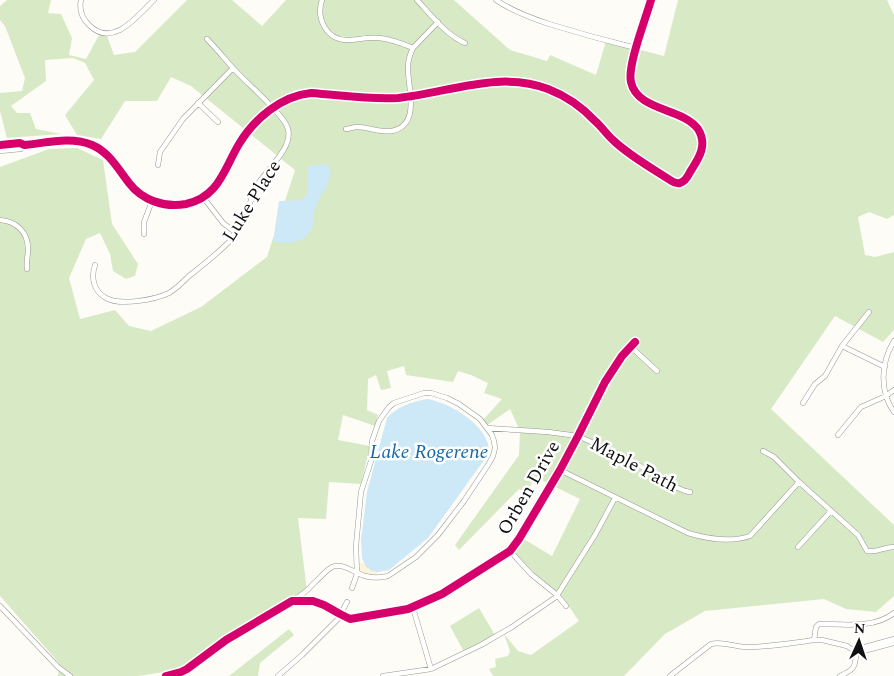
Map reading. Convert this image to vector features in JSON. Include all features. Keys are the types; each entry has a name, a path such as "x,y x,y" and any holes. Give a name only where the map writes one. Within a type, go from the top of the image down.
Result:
{"street":[{"path":"81,0 81,13 89,25 98,32 106,34 119,31 154,0"},
{"path":"322,0 319,10 322,22 329,32 340,39 377,38 395,40 413,48"},
{"path":"417,0 456,39 465,43"},
{"path":"496,0 536,19 636,48"},
{"path":"0,145 74,141 93,146 110,158 142,195 152,201 166,205 176,205 190,203 203,197 214,188 251,129 273,108 292,97 311,93 391,98 465,86 511,82 537,86 555,92 573,102 612,139 636,158 675,183 683,182 702,152 703,146 698,130 690,122 638,96 633,89 630,78 636,48 651,0"},
{"path":"346,129 357,127 387,131 396,130 403,125 409,117 411,107 409,59 413,48 438,22"},
{"name":"Luke Place","path":"95,265 92,274 93,282 100,294 113,301 123,302 151,299 170,292 223,248 232,239 235,232 240,229 258,184 287,145 288,129 283,118 207,39"},
{"path":"158,165 160,152 183,119 233,68"},
{"path":"198,103 218,122"},
{"path":"0,151 21,149 24,145"},
{"path":"203,197 223,223 235,232"},
{"path":"144,234 144,222 152,201"},
{"path":"0,220 15,224 26,236 28,245 27,269"},
{"path":"803,403 815,384 825,376 842,346 869,312"},
{"path":"894,341 884,367 886,396 894,412"},
{"name":"Orben Drive","path":"292,601 313,601 346,618 354,619 377,613 413,608 442,594 510,551 560,470 605,382 635,342"},
{"path":"842,346 884,367"},
{"path":"631,347 657,372"},
{"path":"838,436 861,407 886,396 894,390"},
{"path":"166,676 187,669 226,640 302,595 332,567 342,566 358,574 367,577 382,578 416,557 438,535 464,501 493,456 495,448 492,435 480,419 459,404 432,393 424,393 400,400 389,407 381,416 372,441 371,460 361,492 356,546 358,574 352,588"},
{"name":"Maple Path","path":"487,428 578,436 629,459 671,485 685,492 690,492"},
{"path":"763,450 774,457 858,535 867,551 894,547"},
{"path":"560,470 688,533 702,537 741,540 750,536 799,482"},
{"path":"383,676 421,674 481,645 512,627 557,595 595,535 615,498"},
{"path":"798,547 831,511"},
{"path":"510,551 531,574 557,595 566,606"},
{"path":"278,676 338,619 347,602"},
{"path":"0,606 58,667 70,676"},
{"path":"413,608 431,669"},
{"path":"814,640 816,627 819,624 870,624 883,620 894,613"},
{"path":"840,676 854,667 858,649 894,639"},
{"path":"670,676 711,644 718,642 738,647 750,647 814,640 847,646 856,652 894,643"},
{"path":"677,670 681,676"}],"green space":[{"path":"7,0 51,0 48,13 61,14 72,38 69,55 86,59 99,35 107,36 114,55 135,52 187,0 232,0 262,26 286,0 454,0 510,50 547,61 550,55 596,75 606,41 664,56 678,0 887,0 894,15 894,215 887,219 869,212 858,217 865,255 875,257 894,252 894,330 883,342 835,316 771,409 894,525 894,596 876,612 846,609 824,599 705,611 665,634 624,676 493,676 489,669 496,667 495,659 508,656 510,651 504,634 518,651 531,655 579,621 563,598 513,552 522,538 552,556 580,499 535,477 527,492 519,489 459,550 455,545 519,455 520,431 510,409 486,426 482,421 502,399 484,393 488,383 458,371 453,382 406,375 404,366 387,371 391,388 381,390 376,375 368,379 367,410 378,415 375,426 343,415 338,440 370,446 361,484 329,482 326,519 298,518 307,591 177,670 138,676 58,676 59,663 0,596 0,167 49,149 77,148 103,160 112,224 138,264 135,276 126,279 113,271 110,254 100,233 86,239 69,278 80,319 115,310 129,326 151,331 201,307 267,257 295,170 191,86 171,77 157,101 125,101 101,139 77,135 65,115 94,80 85,63 73,58 45,60 46,81 11,106 17,113 30,113 36,129 61,134 7,138 0,111 0,93 22,91 25,78 5,26 0,20 0,6"},
{"path":"479,608 495,635 464,652 450,626"},
{"path":"289,629 294,635 260,663 258,676 229,676"}],"sand":[{"path":"359,562 365,564 372,571 378,572 377,576 370,576 360,572"}],"water":[{"path":"326,164 331,172 327,186 314,212 313,227 305,238 291,243 273,242 279,201 303,200 308,191 308,166"},
{"name":"Lake Rogerene","path":"427,399 445,404 472,421 485,436 488,445 487,456 428,538 389,570 372,571 366,567 362,558 361,540 367,492 387,418 405,405"}],"cycle path":[{"path":"0,145 67,141 84,142 98,148 113,161 129,183 140,194 162,204 178,205 197,200 213,189 239,144 252,126 269,110 289,99 311,93 366,98 398,98 492,82 511,82 530,84 548,89 573,102 598,123 611,139 627,152 672,181 680,183 684,181 699,156 702,146 701,135 691,122 642,99 635,91 631,82 634,54 651,0"},
{"path":"166,676 187,669 226,640 292,601 313,601 350,619 408,609 442,594 510,551 560,470 605,382 622,356 635,342"}]}
